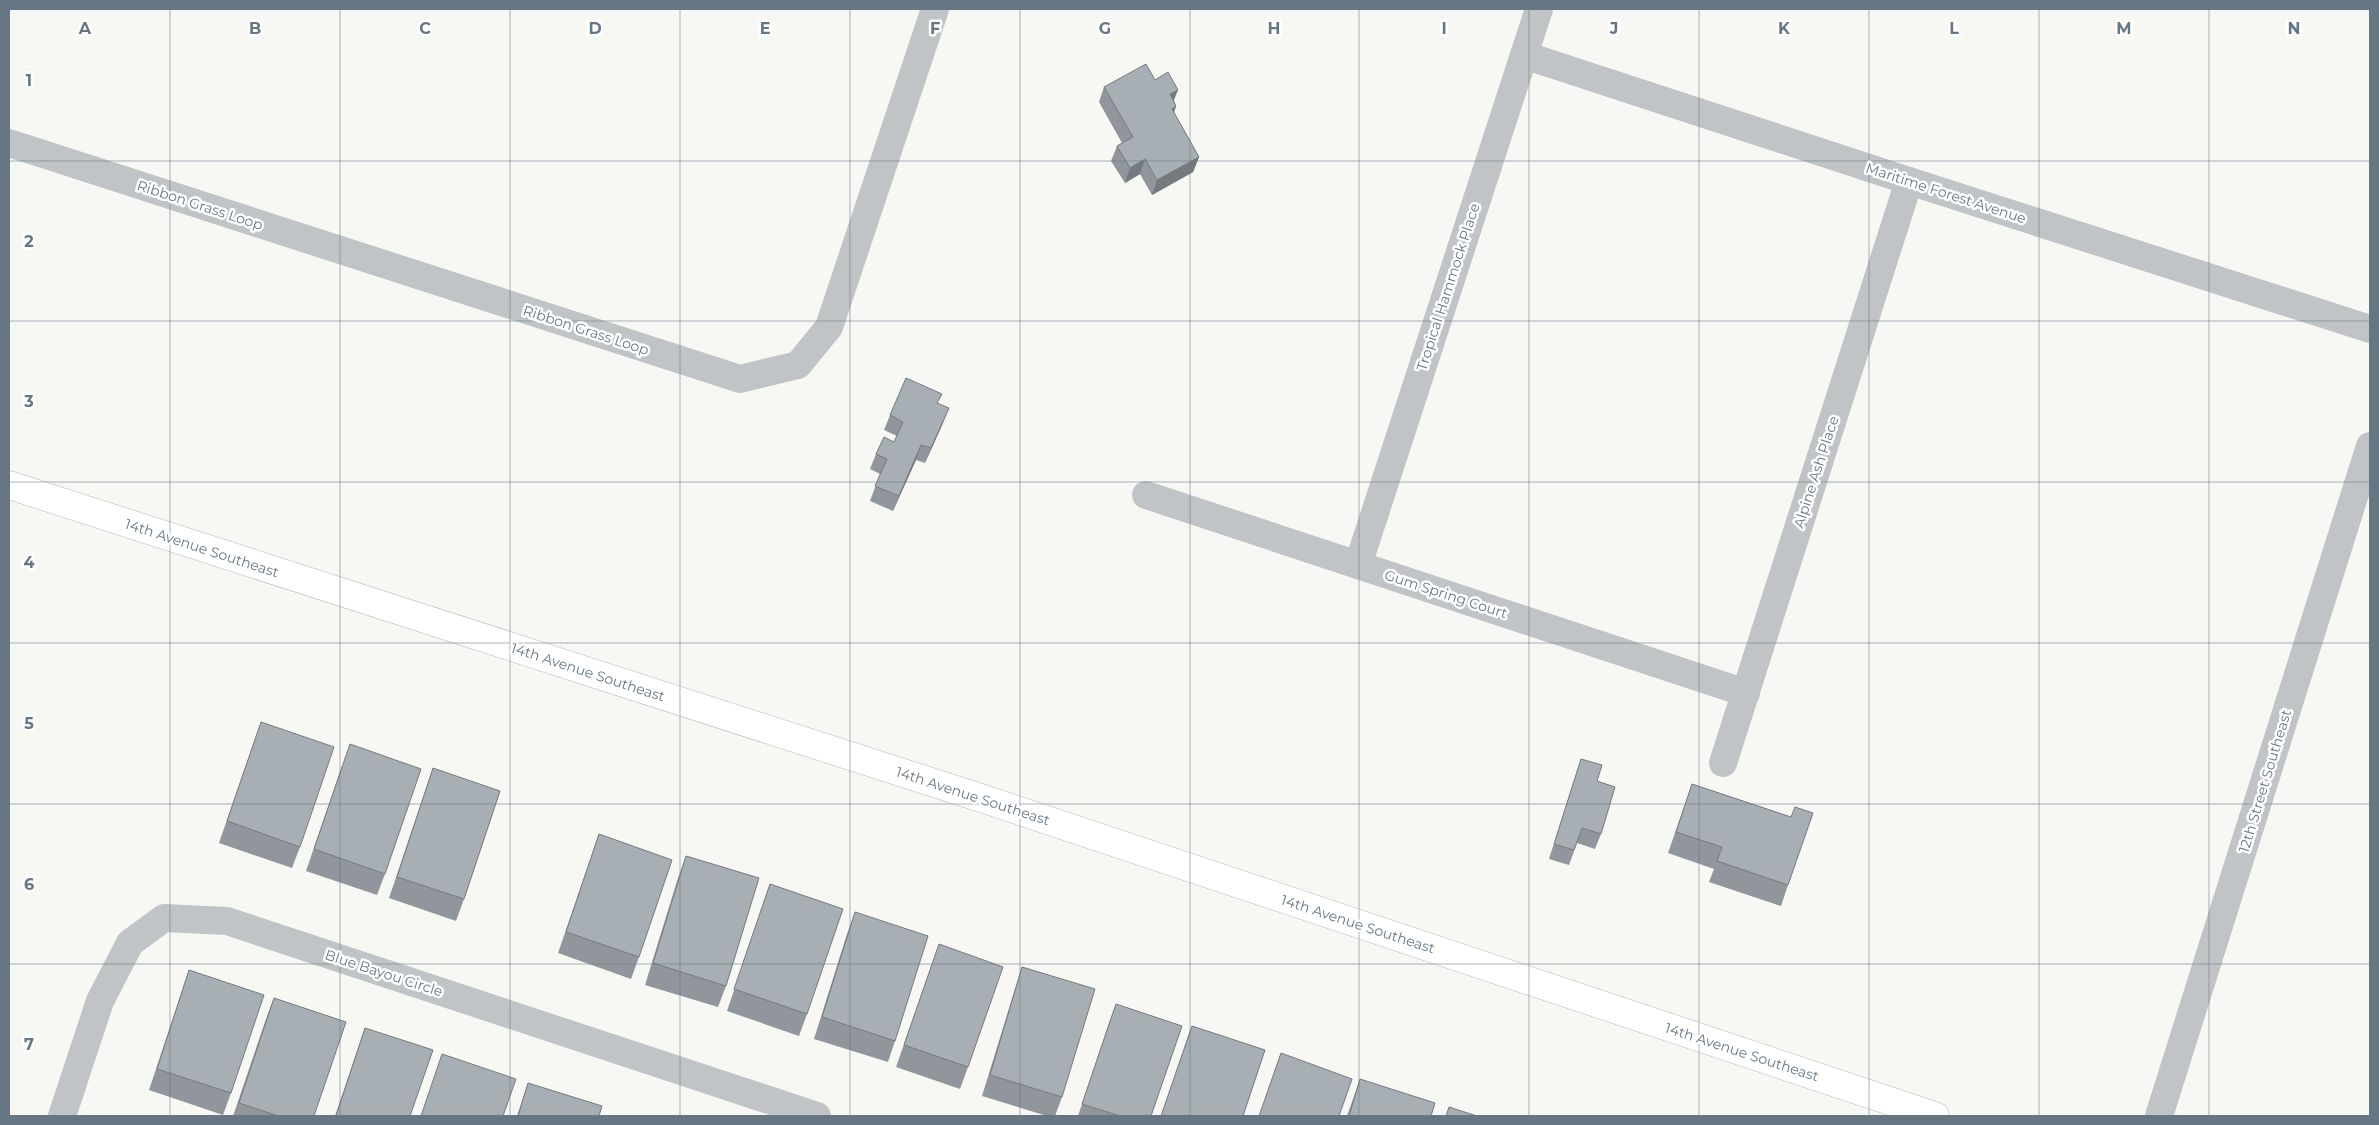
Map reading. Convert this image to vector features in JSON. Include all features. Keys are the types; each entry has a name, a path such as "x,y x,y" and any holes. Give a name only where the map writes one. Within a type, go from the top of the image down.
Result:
{"street":[{"name":"Ribbon Grass Loop","path":"9,143 740,379 798,365 829,326 935,9"},
{"name":"Tropical Hammock Place","path":"1358,565 1538,9"},
{"name":"Maritime Forest Avenue","path":"1524,55 2370,329"},
{"name":"Alpine Ash Place","path":"1723,764 1909,181"},
{"name":"12th Street Southeast","path":"2159,1116 2370,446"},
{"name":"14th Avenue Southeast","path":"9,486 984,799 1935,1116"},
{"name":"Gum Spring Court","path":"1146,495 1746,693"},
{"name":"Blue Bayou Circle","path":"62,1116 100,1001 117,968 130,943 164,918 227,921 817,1116"}],"building":[{"path":"1146,64 1155,80 1168,72 1178,90 1170,94 1176,106 1172,109 1199,157 1157,180 1145,159 1130,168 1117,146 1133,137 1104,87"},
{"path":"906,378 942,394 937,403 949,408 931,448 921,445 899,496 875,486 887,459 876,454 884,437 894,442 903,422 890,415"},
{"path":"261,722 334,747 300,847 227,821"},
{"path":"350,744 421,769 385,874 314,849"},
{"path":"1581,759 1602,765 1597,781 1615,787 1601,834 1582,828 1574,850 1554,844"},
{"path":"433,768 500,791 464,899 397,877"},
{"path":"1692,784 1791,817 1795,807 1813,813 1788,885 1717,861 1722,847 1676,832"},
{"path":"599,834 672,860 639,957 566,932"},
{"path":"686,856 759,878 726,986 653,963"},
{"path":"770,884 843,909 807,1014 734,989"},
{"path":"855,912 928,936 895,1041 822,1017"},
{"path":"939,944 1003,967 968,1067 904,1045"},
{"path":"1022,967 1095,989 1062,1097 990,1075"},
{"path":"189,970 264,995 231,1093 157,1069"},
{"path":"274,998 346,1022 314,1116 278,1116 239,1103"},
{"path":"1116,1004 1182,1026 1151,1116 1120,1116 1082,1104"},
{"path":"1192,1026 1265,1050 1243,1116 1161,1116"},
{"path":"365,1028 433,1050 410,1116 336,1116"},
{"path":"1281,1053 1352,1079 1339,1116 1259,1116"},
{"path":"442,1054 516,1079 503,1116 421,1116"},
{"path":"1360,1079 1435,1103 1431,1116 1349,1116"},
{"path":"528,1083 602,1106 599,1116 518,1116"},
{"path":"1449,1107 1477,1116 1446,1116"}]}
